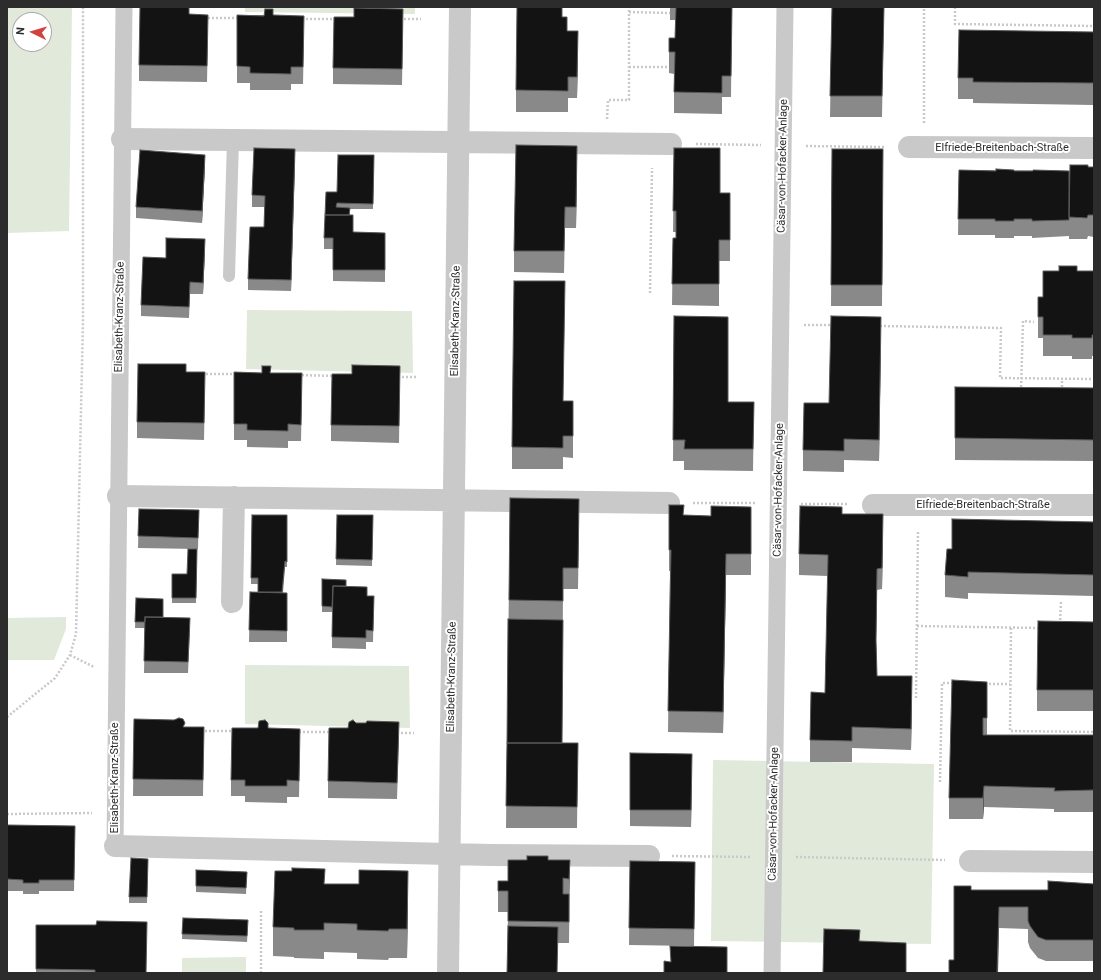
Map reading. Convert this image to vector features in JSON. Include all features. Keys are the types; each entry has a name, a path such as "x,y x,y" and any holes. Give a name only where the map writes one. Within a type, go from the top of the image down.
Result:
{"street":[{"name":"Elisabeth-Kranz-Straße","path":"124,7 115,846 449,854 649,856"},
{"name":"Elisabeth-Kranz-Straße","path":"448,973 460,7"},
{"name":"Cäsar-von-Hofacker-Anlage","path":"772,973 785,7"},
{"path":"122,139 662,144"},
{"name":"Elfriede-Breitenbach-Straße","path":"916,147 1094,148"},
{"path":"118,496 669,503"},
{"path":"232,602 234,497"},
{"name":"Elfriede-Breitenbach-Straße","path":"873,505 1094,505"},
{"path":"970,861 1094,862"}],"lane":[{"path":"229,276 233,140"}],"path":[{"path":"7,717 55,678 70,655 76,634 83,320 83,7"},
{"path":"608,100 629,100 629,7"},
{"path":"650,293 662,144 916,147 924,7"},
{"path":"955,7 955,24 1094,26"},
{"path":"629,12 670,13"},
{"path":"202,18 241,18"},
{"path":"296,19 343,19"},
{"path":"397,19 421,19"},
{"path":"629,67 669,67"},
{"path":"1021,394 1023,321 1034,322"},
{"path":"781,324 836,325"},
{"path":"875,326 1001,328 1000,378 1094,379"},
{"path":"198,374 237,374"},
{"path":"292,375 339,376"},
{"path":"394,377 418,377"},
{"path":"1062,379 1062,394"},
{"path":"669,503 873,505"},
{"path":"916,698 918,505"},
{"path":"1059,628 1061,600"},
{"path":"917,626 1043,628"},
{"path":"1011,628 1010,731 1094,732"},
{"path":"940,782 942,683 957,683"},
{"path":"980,684 1010,684"},
{"path":"194,731 241,731"},
{"path":"296,732 336,732"},
{"path":"1051,738 1052,732"},
{"path":"391,733 414,733"},
{"path":"7,814 92,813"},
{"path":"649,856 970,861"},
{"path":"261,973 262,910"}],"shaded area":[{"path":"7,7 72,7 69,231 7,233"},
{"path":"245,7 415,7 415,14 245,12"},
{"path":"247,310 412,311 413,373 246,369"},
{"path":"66,617 66,629 54,660 7,660 7,618"},
{"path":"245,665 409,666 410,728 245,724"},
{"path":"713,760 934,764 931,944 711,941"},
{"path":"246,957 246,973 182,973 182,958"}],"building":[{"path":"140,7 189,7 189,14 208,15 207,66 139,65"},
{"path":"517,7 562,7 562,17 567,17 567,31 578,31 577,77 568,77 568,91 516,90"},
{"path":"676,7 732,7 731,76 722,76 722,93 674,92 675,52 669,52 669,38 675,38"},
{"path":"832,7 884,7 882,96 830,96"},
{"path":"354,8 403,9 402,69 333,68 334,17 354,17"},
{"path":"265,9 273,9 273,15 304,16 303,67 291,67 291,74 250,73 250,67 237,66 237,15 264,16"},
{"path":"959,30 1094,32 1093,83 973,82 973,78 958,78"},
{"path":"516,145 577,146 576,207 565,207 564,251 514,251"},
{"path":"254,148 295,149 291,280 248,279 250,227 264,227 265,196 252,195"},
{"path":"674,148 720,148 720,193 730,193 730,240 719,240 719,284 672,284 673,238 676,238 676,211 673,211"},
{"path":"832,149 883,149 882,285 831,285"},
{"path":"140,150 205,155 202,211 136,207"},
{"path":"338,155 374,155 373,204 337,203 336,207 350,208 349,215 325,215 326,192 337,192"},
{"path":"1070,165 1088,165 1088,167 1094,167 1094,215 1088,215 1087,218 1069,217"},
{"path":"996,169 1014,171 1069,171 1069,220 1032,221 1032,219 1014,219 1014,221 995,221 995,219 958,219 959,170 996,171"},
{"path":"325,215 353,215 353,232 385,233 385,270 333,270 333,238 324,238"},
{"path":"166,238 205,239 203,283 190,282 189,307 141,305 143,257 166,258"},
{"path":"1059,266 1077,266 1077,271 1094,271 1094,335 1092,335 1092,338 1072,338 1072,335 1043,335 1043,317 1038,317 1038,297 1043,297 1043,271 1059,271"},
{"path":"514,281 565,281 563,401 573,401 573,436 563,436 563,448 512,447"},
{"path":"674,316 728,317 728,402 754,402 753,449 684,449 685,440 673,440"},
{"path":"831,316 881,317 879,440 844,439 844,451 803,450 804,403 829,403"},
{"path":"138,364 186,364 186,372 205,372 204,423 137,422"},
{"path":"352,365 400,366 399,426 331,425 332,374 352,374"},
{"path":"262,366 271,366 270,373 302,373 301,425 288,424 288,431 247,430 247,424 234,424 234,372 262,373"},
{"path":"955,387 1094,388 1094,440 955,438"},
{"path":"510,498 579,499 578,568 563,568 563,601 509,600"},
{"path":"669,505 684,505 683,515 711,516 711,506 751,507 751,554 726,554 723,712 668,711 671,550 669,550"},
{"path":"800,506 842,507 842,514 883,514 882,568 877,569 877,676 912,676 911,729 852,727 852,741 810,740 811,692 825,693 828,555 799,554"},
{"path":"139,509 199,510 198,538 138,536"},
{"path":"252,515 287,515 287,562 285,561 282,592 258,592 258,578 251,578"},
{"path":"337,515 373,515 372,560 336,559"},
{"path":"952,519 1094,522 1094,575 968,572 968,577 945,575 947,549 952,549"},
{"path":"188,549 197,549 196,598 172,598 172,574 187,574"},
{"path":"322,579 346,580 346,586 333,586 332,607 322,606"},
{"path":"333,586 367,587 367,596 374,596 373,631 366,630 366,638 332,637"},
{"path":"250,592 287,593 287,631 249,630"},
{"path":"136,598 163,599 163,617 145,617 145,622 135,622"},
{"path":"145,617 190,618 188,662 144,661"},
{"path":"508,619 563,620 562,743 507,743"},
{"path":"1038,621 1094,622 1094,690 1037,690"},
{"path":"952,680 987,682 987,718 983,718 983,735 1094,735 1094,790 1054,791 1055,788 984,786 983,798 949,798"},
{"path":"179,718 183,719 185,723 183,727 204,727 203,780 133,779 134,719 174,720"},
{"path":"265,720 268,723 268,728 300,729 299,781 287,780 287,786 245,786 245,780 231,780 232,728 258,728 259,721"},
{"path":"353,720 356,723 366,723 367,721 399,722 397,783 328,781 329,728 348,728 349,722"},
{"path":"507,743 578,743 577,807 506,806"},
{"path":"630,753 692,754 691,810 630,810"},
{"path":"7,825 75,826 74,880 39,880 39,883 23,883 23,880 7,879"},
{"path":"527,856 548,856 548,860 570,860 569,879 563,878 563,894 569,894 569,922 508,921 508,891 498,891 498,881 508,881 508,860 527,860"},
{"path":"131,858 148,859 147,897 129,897"},
{"path":"630,861 695,862 694,929 629,928"},
{"path":"292,868 325,869 324,884 359,884 359,870 408,871 407,929 389,929 388,931 357,930 357,924 324,923 324,930 294,930 294,928 273,927 275,871 292,871"},
{"path":"196,870 247,872 246,888 196,886"},
{"path":"1048,881 1094,884 1094,940 1046,940 1038,937 1030,926 1028,921 1028,907 999,907 997,973 949,973 949,960 954,960 954,886 971,886 971,890 1048,890"},
{"path":"183,918 248,920 247,936 182,934"},
{"path":"97,921 147,922 146,973 95,973 95,970 36,969 36,925 96,925"},
{"path":"508,926 558,927 557,973 507,973"},
{"path":"824,929 860,930 859,941 906,943 906,973 823,973"},
{"path":"670,946 727,947 727,973 664,973 664,961 671,962"}]}
